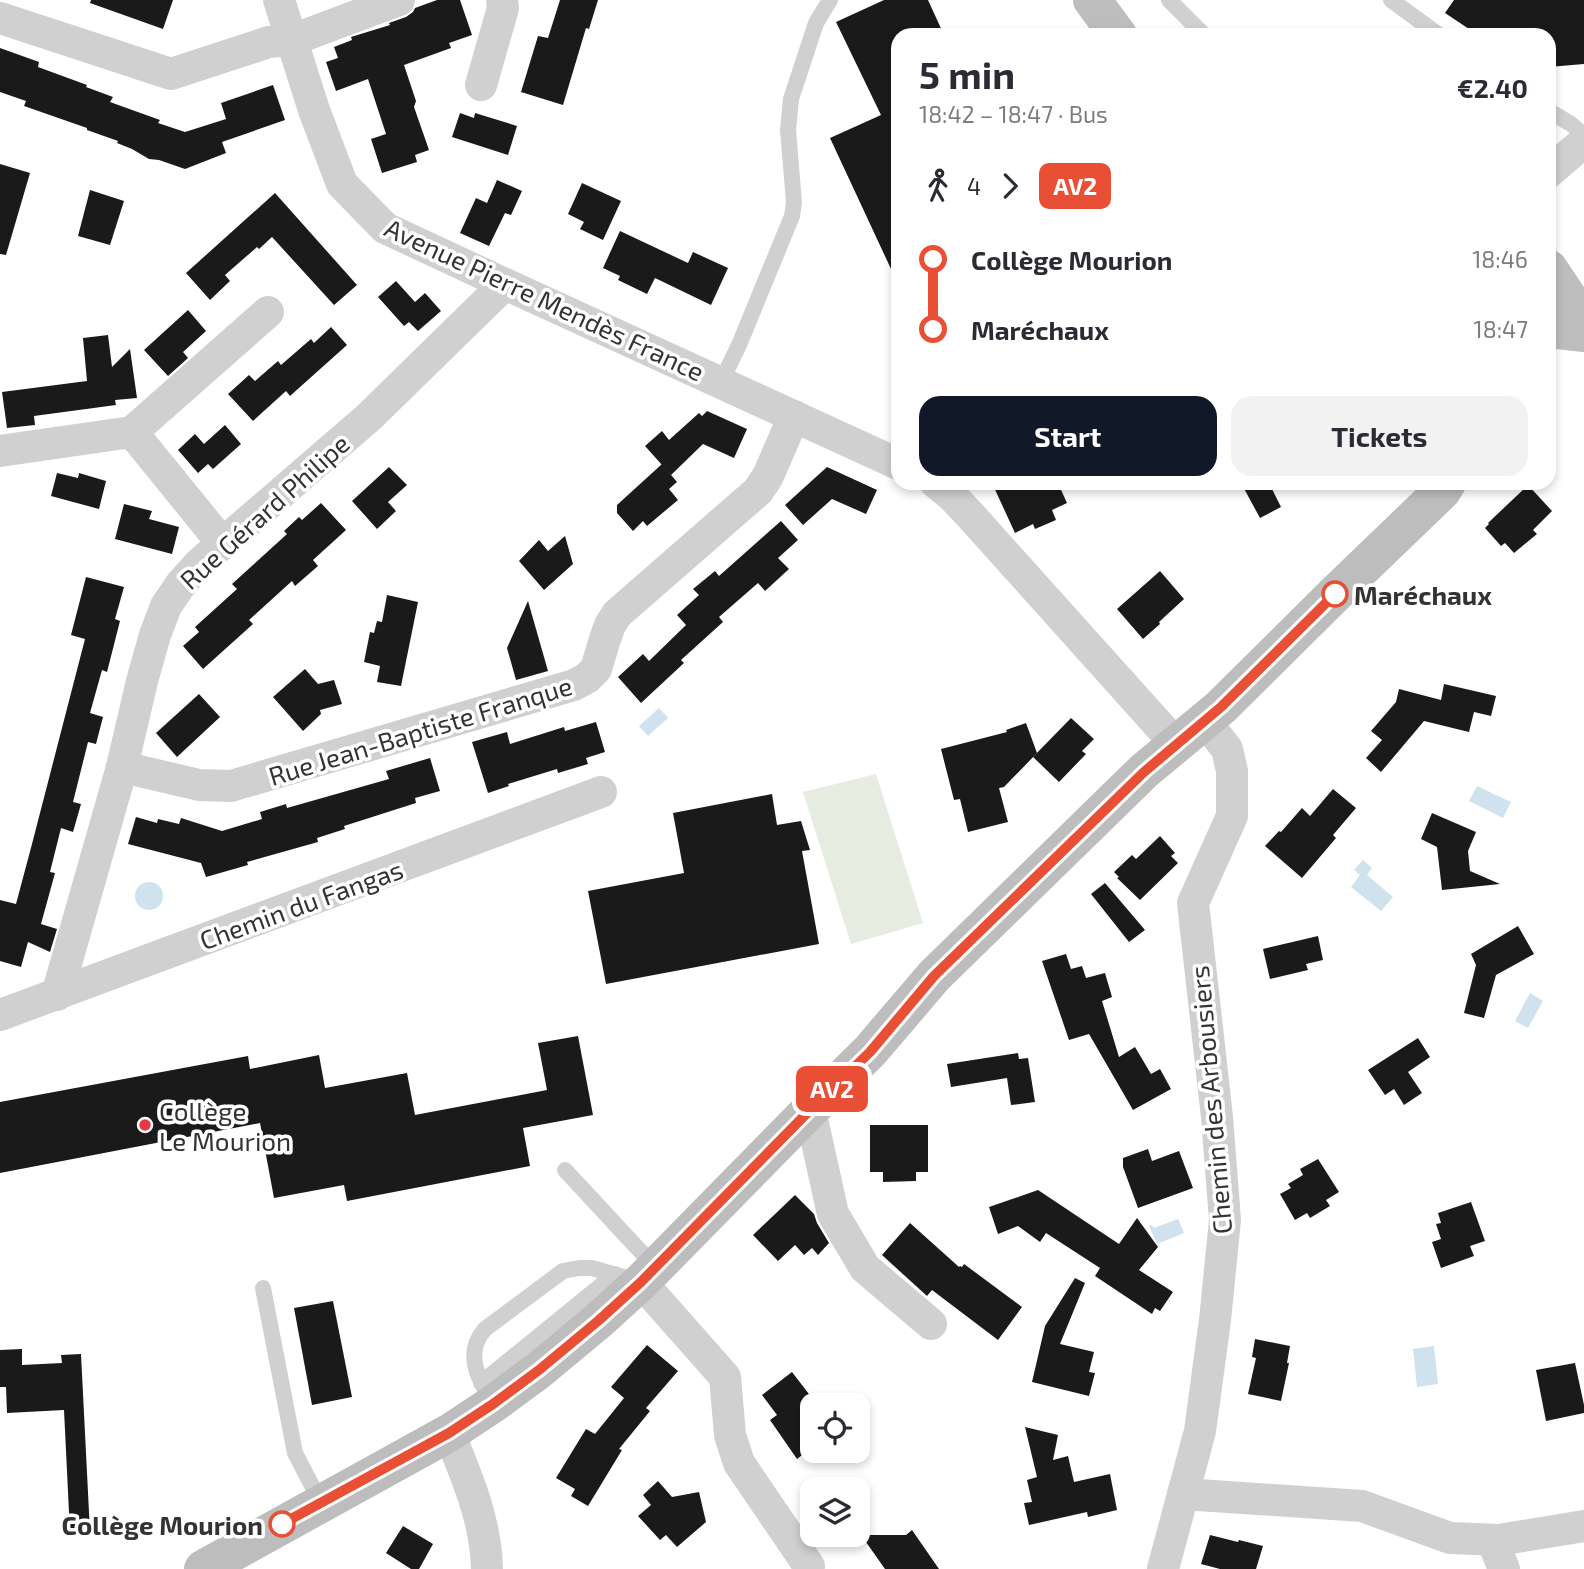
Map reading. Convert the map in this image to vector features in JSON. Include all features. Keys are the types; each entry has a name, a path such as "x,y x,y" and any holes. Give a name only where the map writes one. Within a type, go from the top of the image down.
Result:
{"street":[{"name":"Avenue Pierre Mendès France","path":"279,0 314,110 342,184 385,228 891,461"},
{"path":"0,18 171,74 269,42 292,40 399,0"},
{"path":"481,85 503,8 502,0"},
{"path":"1093,0 1113,28"},
{"path":"1556,180 1566,158"},
{"path":"1556,280 1573,305 1584,315"},
{"name":"Rue Gérard Philipe","path":"57,995 122,767 142,681 166,606 200,563 369,417 505,284"},
{"path":"0,451 132,432 268,312"},
{"path":"1556,330 1584,333"},
{"name":"Rue Jean-Baptiste Franque","path":"122,767 198,785 231,786 574,685 597,668 610,625 617,614 758,491 768,476 794,416"},
{"path":"132,432 223,544"},
{"path":"944,490 962,506 1165,732 1191,732"},
{"path":"203,1569 449,1433 487,1393 539,1370 598,1321 637,1274 870,1052 934,976 1134,781 1221,707 1443,490"},
{"name":"Chemin des Arbousiers","path":"1163,1569 1200,1431 1225,1220 1217,1117 1193,903 1232,816 1232,771 1227,749 1191,732"},
{"name":"Chemin du Fangas","path":"0,1015 601,792"},
{"path":"810,1110 833,1214 865,1268 931,1324"},
{"path":"637,1274 725,1377 730,1435 739,1463 809,1566"},
{"path":"449,1433 482,1519 488,1569"},
{"path":"1183,1494 1362,1506 1451,1538 1499,1540 1584,1526"},
{"path":"1492,1540 1504,1569"}],"lane":[{"path":"721,382 792,216 793,190 788,130 791,99 816,23 830,0"},
{"path":"1169,0 1197,28"},
{"path":"1391,0 1429,28"},
{"path":"1556,115 1584,135"},
{"path":"565,1170 637,1274"},
{"path":"487,1393 476,1373 474,1348 485,1329 563,1271 592,1268 637,1274"},
{"path":"263,1288 295,1453 321,1503"}],"shaded area":[{"path":"876,774 923,923 851,944 803,792"}],"water":[{"path":"659,708 668,718 648,736 639,726"},
{"path":"1477,786 1511,802 1503,818 1469,801"},
{"path":"1363,860 1372,868 1367,875 1393,897 1381,911 1351,887 1360,875 1354,870"},
{"path":"149,882 159,886 163,896 159,906 149,910 139,906 135,896 139,886"},
{"path":"1530,993 1543,1001 1528,1028 1515,1021"},
{"path":"1178,1219 1184,1233 1157,1244 1149,1226 1154,1228"},
{"path":"1434,1346 1438,1384 1417,1387 1413,1349"}],"building":[{"path":"91,0 173,0 163,29 90,3"},
{"path":"437,0 460,0 472,35 449,43 451,48 404,65 416,101 414,107 429,150 415,155 417,162 382,173 371,139 386,134 368,79 336,91 326,62 338,58 334,47 352,40 351,37 390,25 389,23 406,17 415,8"},
{"path":"560,0 598,0 589,29 586,28 563,105 521,92 538,36 548,38"},
{"path":"884,0 928,0 941,28 891,28 891,269 830,138 881,115 836,22"},
{"path":"1454,0 1584,0 1584,64 1556,66 1556,28 1468,28 1445,13"},
{"path":"0,48 39,62 38,67 113,97 110,102 185,132 226,119 221,103 273,85 285,120 222,142 226,153 185,169 149,159 117,143 118,141 24,106 26,101 0,92"},
{"path":"460,113 474,118 475,113 517,126 508,155 452,137"},
{"path":"0,164 30,173 6,255 0,254"},
{"path":"497,180 522,191 511,215 505,213 489,246 460,233 476,198 487,203"},
{"path":"582,183 621,201 603,240 580,229 584,222 568,214"},
{"path":"90,190 124,201 110,245 78,236"},
{"path":"275,193 357,285 334,305 272,237 225,275 230,281 210,300 186,273"},
{"path":"620,231 688,263 693,252 728,268 711,305 655,278 647,294 618,280 620,276 603,268"},
{"path":"396,281 415,302 425,293 441,311 418,331 409,322 404,326 378,297"},
{"path":"188,310 206,331 183,352 188,358 168,376 144,350"},
{"path":"331,327 347,345 290,396 286,391 253,421 228,394 249,375 255,381 278,361 281,365 311,339 314,343"},
{"path":"108,335 112,367 130,349 137,398 115,400 116,405 34,416 35,425 7,428 2,392 87,381 83,338"},
{"path":"707,411 747,429 734,458 703,444 671,475 645,446 662,431 669,440 699,413 702,416"},
{"path":"225,425 241,444 213,469 208,464 198,473 178,450 195,434 204,444"},
{"path":"662,464 677,482 669,489 678,500 647,526 643,521 633,531 617,513 617,505"},
{"path":"389,467 407,485 388,502 396,511 377,529 352,501"},
{"path":"827,467 877,490 866,514 832,499 803,525 785,505"},
{"path":"57,473 78,478 79,473 106,481 99,509 51,496"},
{"path":"995,490 1061,490 1067,503 1052,510 1056,520 1035,529 1033,524 1015,533"},
{"path":"1245,490 1272,490 1281,507 1260,518"},
{"path":"1523,490 1533,490 1552,511 1533,530 1537,534 1514,553 1505,543 1501,546 1485,528"},
{"path":"321,503 346,530 313,560 318,566 295,586 292,581 249,620 253,624 203,669 183,646 199,632 195,627 237,589 232,584 287,534 284,531 299,517 302,520"},
{"path":"124,504 152,511 149,519 179,527 172,554 115,539"},
{"path":"781,521 798,540 778,558 789,569 765,591 758,583 719,617 723,622 681,660 684,663 641,703 618,677 643,654 649,661 686,625 677,615 699,595 693,589 715,571 719,576"},
{"path":"565,536 573,564 544,590 519,561 539,540 548,551"},
{"path":"1160,571 1184,599 1143,639 1117,609"},
{"path":"86,577 124,587 115,619 120,621 107,672 102,670 90,713 103,717 96,744 88,742 73,802 81,804 73,832 61,828 50,872 55,873 41,924 57,929 50,952 28,942 21,967 0,961 0,900 16,904 32,844 85,639 71,635"},
{"path":"387,595 418,602 401,686 377,682 380,666 364,662 370,632 374,633 377,621 382,622"},
{"path":"528,601 548,671 516,680 507,648"},
{"path":"305,669 318,684 334,680 342,704 320,710 321,714 303,731 273,697"},
{"path":"1444,684 1496,696 1491,716 1474,712 1469,732 1424,721 1381,772 1366,758 1382,740 1371,731 1396,702 1399,689 1441,700"},
{"path":"199,694 220,717 177,757 156,733"},
{"path":"1071,718 1094,739 1082,751 1086,754 1059,782 1033,757"},
{"path":"596,722 605,752 586,758 588,764 558,773 557,769 488,793 472,742 507,732 510,744 564,727 565,731"},
{"path":"1026,723 1037,753 1004,787 999,788 1008,822 968,832 960,799 954,800 941,749 1007,732 1006,730"},
{"path":"430,758 440,791 415,798 416,803 344,826 345,829 317,838 318,842 206,877 201,863 128,844 136,817 157,823 158,819 179,824 181,818 222,831 262,819 260,812 286,804 287,808 389,779 386,771"},
{"path":"1333,789 1356,808 1333,835 1336,838 1302,878 1265,846 1302,808 1310,816"},
{"path":"772,794 777,825 801,821 810,850 802,851 819,944 606,984 588,891 684,873 673,813"},
{"path":"1432,813 1476,832 1468,851 1470,871 1500,884 1442,890 1437,847 1421,839"},
{"path":"1160,836 1175,853 1171,856 1178,863 1140,900 1114,872 1132,855 1136,859"},
{"path":"1105,883 1145,930 1129,942 1091,894"},
{"path":"1518,926 1534,954 1496,975 1484,1018 1464,1013 1476,965 1471,954"},
{"path":"1318,936 1323,960 1306,964 1308,970 1270,979 1263,949"},
{"path":"1066,954 1071,969 1082,966 1086,978 1105,973 1112,997 1102,1001 1119,1057 1135,1047 1151,1074 1160,1069 1171,1089 1133,1110 1089,1034 1069,1040 1042,961"},
{"name":"Collège Le Mourion","path":"578,1036 593,1115 523,1128 530,1166 347,1201 344,1185 274,1198 260,1123 0,1173 0,1102 248,1056 250,1069 319,1055 325,1088 407,1073 415,1115 547,1090 538,1043"},
{"path":"1418,1038 1430,1057 1408,1072 1422,1093 1404,1105 1394,1089 1385,1095 1368,1070"},
{"path":"1018,1053 1019,1059 1028,1058 1035,1102 1011,1105 1007,1078 951,1087 947,1064"},
{"path":"870,1125 928,1125 928,1172 916,1172 916,1181 883,1182 883,1172 870,1172"},
{"path":"1148,1149 1152,1161 1179,1151 1193,1188 1138,1208 1123,1167 1123,1158"},
{"path":"1318,1159 1339,1192 1326,1200 1330,1206 1310,1218 1307,1213 1295,1220 1280,1194 1291,1188 1288,1184 1303,1175 1300,1169"},
{"path":"1038,1190 1119,1244 1137,1218 1158,1247 1139,1270 1173,1292 1160,1311 1155,1308 1152,1314 1095,1276 1100,1268 1046,1233 1040,1242 1018,1226 998,1234 989,1207"},
{"path":"795,1195 814,1214 829,1243 818,1255 812,1248 804,1255 795,1245 778,1261 753,1235"},
{"path":"1471,1202 1485,1241 1470,1246 1474,1256 1441,1268 1432,1242 1441,1239 1436,1224 1441,1223 1438,1213"},
{"path":"910,1223 959,1267 964,1264 1022,1307 998,1340 932,1290 927,1296 882,1255"},
{"path":"1075,1278 1085,1283 1060,1344 1094,1352 1089,1372 1095,1373 1089,1396 1032,1382 1045,1326"},
{"path":"333,1301 352,1397 312,1405 294,1308"},
{"path":"1255,1339 1290,1346 1281,1401 1248,1394 1256,1358 1252,1357"},
{"path":"647,1345 678,1371 646,1408 650,1411 619,1449 622,1450 588,1506 571,1496 575,1489 556,1478 586,1429 595,1434 624,1398 611,1387"},
{"path":"22,1349 22,1365 62,1363 61,1355 81,1354 90,1532 70,1533 64,1410 7,1413 6,1387 0,1387 0,1350"},
{"path":"1575,1363 1584,1413 1546,1421 1536,1370"},
{"path":"792,1372 808,1393 800,1393 800,1457 797,1459 770,1420 777,1415 762,1395"},
{"path":"1025,1427 1058,1435 1053,1460 1068,1456 1074,1482 1110,1474 1117,1510 1088,1517 1087,1512 1029,1525 1024,1503 1032,1502 1027,1480 1037,1477"},
{"path":"658,1481 672,1497 699,1492 706,1522 677,1547 666,1535 660,1540 638,1516 651,1505 643,1495"},
{"path":"403,1526 433,1544 419,1569 411,1569 386,1553"},
{"path":"912,1530 939,1569 885,1569 869,1547 870,1535 906,1535"},
{"path":"1210,1535 1263,1546 1256,1569 1220,1569 1201,1564"}],"bus line":[{"name":"AV2","path":"282,1524 449,1433 539,1370 598,1321 641,1282 870,1052 934,976 1144,772 1221,707 1335,594"}],"place":[{"name":"Maréchaux","path":"1335,594"},
{"name":"Collège Le Mourion","path":"145,1125"},
{"name":"Collège Mourion","path":"282,1524"}]}
